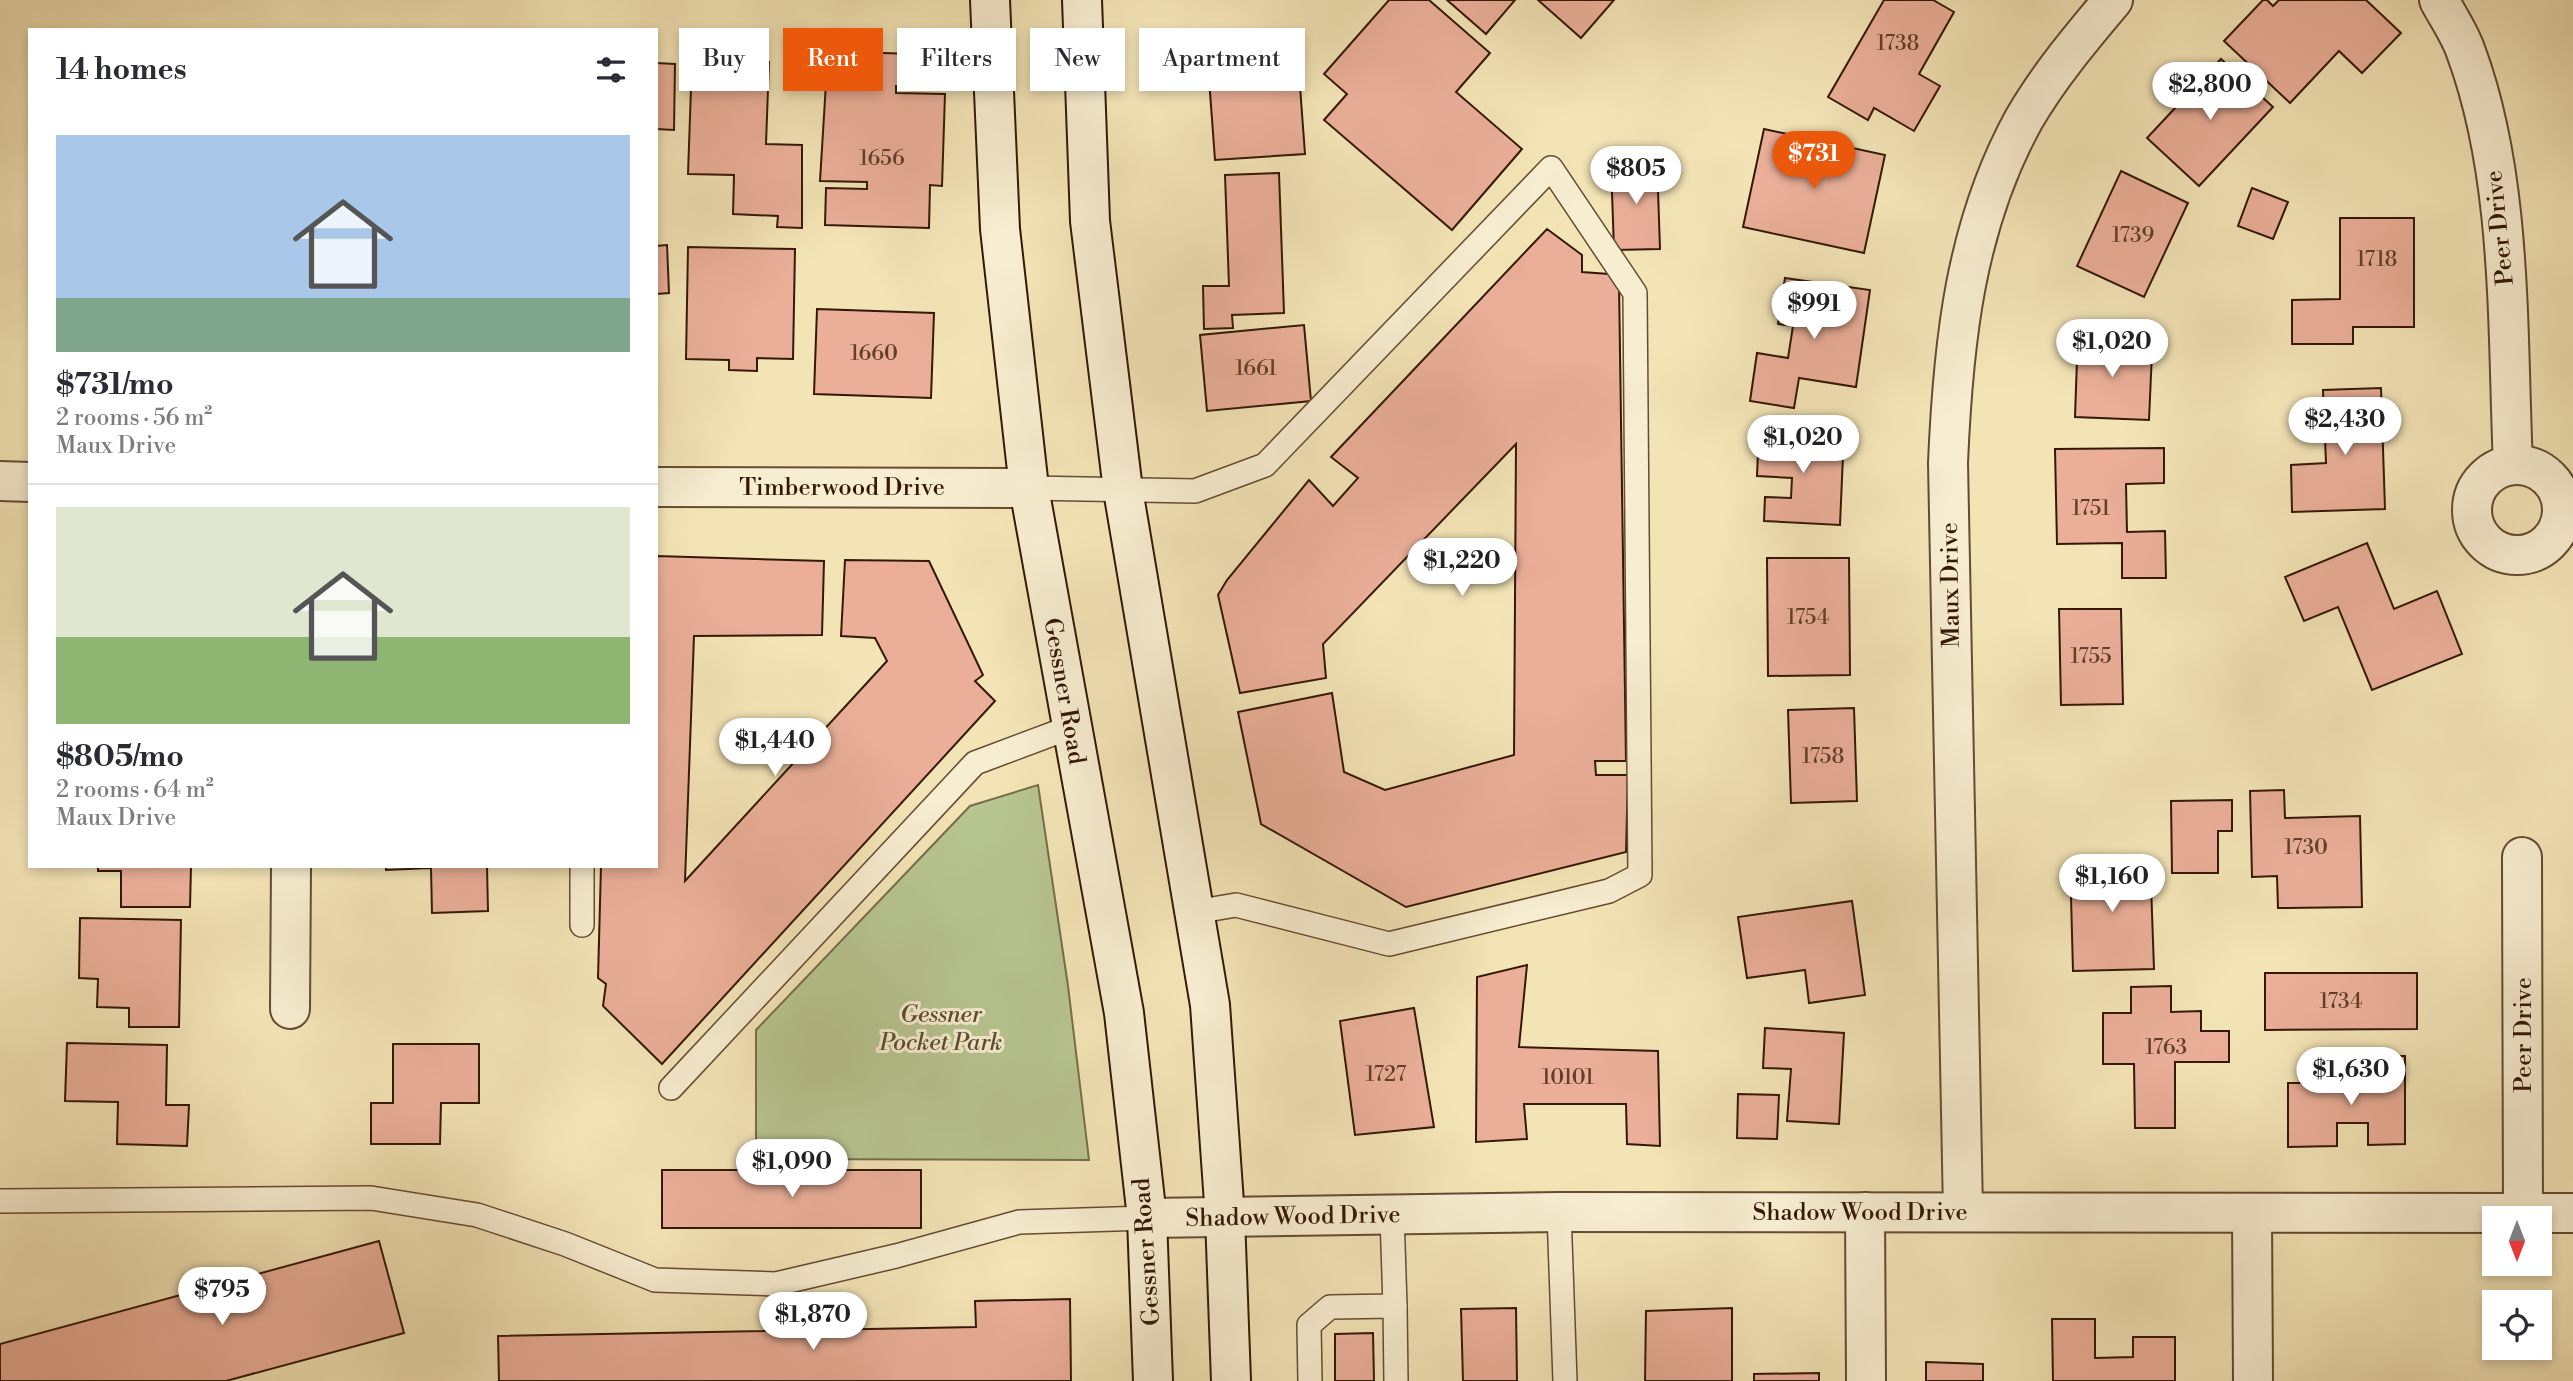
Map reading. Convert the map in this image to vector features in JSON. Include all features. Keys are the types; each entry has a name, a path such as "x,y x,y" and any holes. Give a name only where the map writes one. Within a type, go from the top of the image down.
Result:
{"street":[{"name":"Gessner Road","path":"990,0 1000,229 1029,488 1124,1013 1147,1218 1153,1381"},
{"path":"1082,0 1090,221 1123,490 1210,1005 1224,1217 1231,1381"},
{"name":"Maux Drive","path":"1963,1211 1948,463 1951,384 1971,254 1996,178 2025,118 2060,64 2113,0"},
{"name":"Peer Drive","path":"2439,0 2466,50 2486,118 2502,227 2513,465"},
{"path":"0,481 28,482"},
{"name":"Timberwood Drive","path":"658,487 1029,488"},
{"name":"Peer Drive","path":"2522,857 2523,1206"},
{"path":"290,1009 291,868"},
{"name":"Shadow Wood Drive","path":"1147,1218 1559,1212 2482,1213"},
{"path":"1865,1212 1866,1381"},
{"path":"2252,1213 2253,1381"},
{"name":"Shadow Wood Drive","path":"2552,1213 2573,1213"}],"lane":[{"path":"1029,488 1195,491 1265,465 1551,168 1635,293 1640,875 1609,891 1389,943 1236,905 1195,912"},
{"path":"671,1087 975,762 1071,727"},
{"path":"582,868 582,925"},
{"path":"0,1201 371,1198 477,1215 565,1244 655,1280 776,1284 896,1256 1019,1222 1147,1218"},
{"path":"1559,1212 1565,1381"},
{"path":"1392,1215 1396,1381"},
{"path":"1310,1381 1309,1325 1330,1307 1395,1306"}],"green space":[{"name":"Gessner Pocket Park","path":"1038,785 1068,986 1089,1160 756,1159 756,1030 970,806"}],"building":[{"path":"1389,0 1429,0 1490,53 1456,92 1522,149 1452,230 1324,120 1347,94 1324,74"},
{"path":"1447,0 1515,0 1486,34"},
{"path":"1538,0 1614,0 1581,38"},
{"path":"1884,0 1933,0 1954,12 1919,74 1940,86 1914,131 1874,108 1868,120 1828,97"},
{"path":"2263,0 2273,6 2279,0 2366,0 2401,33 2362,73 2339,51 2290,103 2224,41"},
{"path":"883,53 897,53 896,93 945,94 942,186 930,185 929,228 825,225 826,188 867,189 867,182 820,181 826,91 883,91"},
{"path":"2221,59 2273,107 2199,186 2147,138"},
{"path":"658,63 675,64 674,130 658,129"},
{"path":"691,91 768,91 766,144 802,145 802,228 777,227 778,216 733,214 734,175 688,174"},
{"path":"1210,91 1300,91 1305,154 1215,160"},
{"path":"1764,129 1885,155 1864,253 1743,227"},
{"path":"1657,161 1660,249 1614,250 1611,163"},
{"path":"2121,171 2188,203 2144,297 2077,266"},
{"path":"1279,173 1284,313 1232,315 1233,328 1204,329 1203,286 1229,286 1225,175"},
{"path":"2252,188 2288,202 2273,239 2238,226"},
{"path":"2340,218 2414,218 2414,327 2353,327 2353,344 2292,344 2292,300 2340,299"},
{"path":"1547,229 1582,255 1582,272 1609,274 1619,284 1626,761 1595,761 1596,775 1628,775 1626,852 1406,907 1261,824 1238,712 1332,693 1344,772 1385,790 1514,755 1516,444 1323,644 1326,678 1240,693 1218,595 1227,580 1309,480 1333,506 1358,478 1331,457"},
{"path":"667,245 669,293 658,294 658,246"},
{"path":"688,247 795,249 793,359 757,358 757,371 729,370 729,360 686,359"},
{"path":"1785,278 1870,290 1856,387 1799,378 1794,408 1750,401 1757,353 1788,358 1793,326 1778,324"},
{"path":"817,309 934,313 931,398 814,394"},
{"path":"1304,325 1311,401 1207,411 1200,335"},
{"path":"2078,331 2122,333 2121,350 2152,352 2149,420 2075,417"},
{"path":"2381,388 2385,509 2292,512 2291,465 2326,463 2323,390"},
{"path":"1759,429 1844,432 1840,525 1764,521 1765,497 1791,498 1792,478 1757,476"},
{"path":"2164,448 2164,483 2126,484 2127,532 2165,531 2166,578 2122,578 2122,543 2057,544 2055,449"},
{"path":"2367,543 2394,609 2437,591 2462,654 2372,690 2338,607 2304,621 2285,577"},
{"path":"658,556 824,561 822,635 694,636 685,881 887,661 875,638 841,636 845,560 929,561 983,675 975,681 995,701 662,1064 603,1006 606,984 598,978 601,868 658,868"},
{"path":"1767,558 1849,558 1850,675 1768,676"},
{"path":"2059,609 2121,609 2123,704 2061,705"},
{"path":"1854,708 1857,801 1791,803 1788,710"},
{"path":"2284,790 2285,818 2360,816 2362,907 2278,908 2277,876 2252,877 2250,791"},
{"path":"2232,800 2232,831 2218,831 2218,873 2172,873 2171,801"},
{"path":"2150,857 2154,969 2073,971 2070,860"},
{"path":"98,868 191,868 190,907 121,907 121,871 98,871"},
{"path":"386,868 431,868 386,870"},
{"path":"431,868 487,868 488,911 432,913"},
{"path":"1852,901 1865,995 1809,1003 1805,970 1747,978 1738,917"},
{"path":"80,918 181,920 179,1027 129,1027 129,1008 97,1007 98,979 79,978"},
{"path":"1527,965 1519,1047 1658,1051 1660,1146 1627,1144 1626,1104 1524,1104 1527,1139 1476,1142 1477,977"},
{"path":"2265,973 2417,973 2417,1029 2265,1030"},
{"path":"2171,986 2171,1012 2201,1011 2201,1031 2229,1031 2229,1062 2175,1062 2175,1128 2135,1128 2134,1064 2103,1064 2103,1013 2131,1013 2131,987"},
{"path":"1414,1008 1434,1127 1355,1135 1340,1021"},
{"path":"1765,1028 1844,1033 1839,1124 1787,1121 1791,1069 1763,1068"},
{"path":"67,1043 167,1045 166,1105 189,1105 187,1146 117,1144 118,1102 65,1101"},
{"path":"393,1044 479,1044 479,1103 441,1103 440,1144 371,1144 371,1103 393,1103"},
{"path":"2369,1056 2405,1056 2405,1144 2368,1145 2368,1123 2337,1123 2337,1146 2288,1147 2288,1083 2369,1083"},
{"path":"1738,1094 1779,1095 1777,1139 1737,1138"},
{"path":"662,1170 921,1170 921,1228 662,1228"},
{"path":"379,1241 404,1333 226,1381 0,1381 0,1344"},
{"path":"1070,1299 1071,1381 499,1381 498,1336 976,1327 975,1301"},
{"path":"1516,1308 1517,1381 1463,1381 1461,1309"},
{"path":"1732,1308 1732,1381 1645,1381 1646,1311"},
{"path":"2052,1319 2095,1319 2095,1358 2133,1357 2133,1337 2175,1337 2175,1381 2053,1381"},
{"path":"1373,1333 1374,1381 1335,1381 1335,1334"},
{"path":"1926,1362 1983,1364 1983,1381 1926,1381"},
{"path":"1819,1373 1819,1381 1754,1381 1754,1374"}]}
